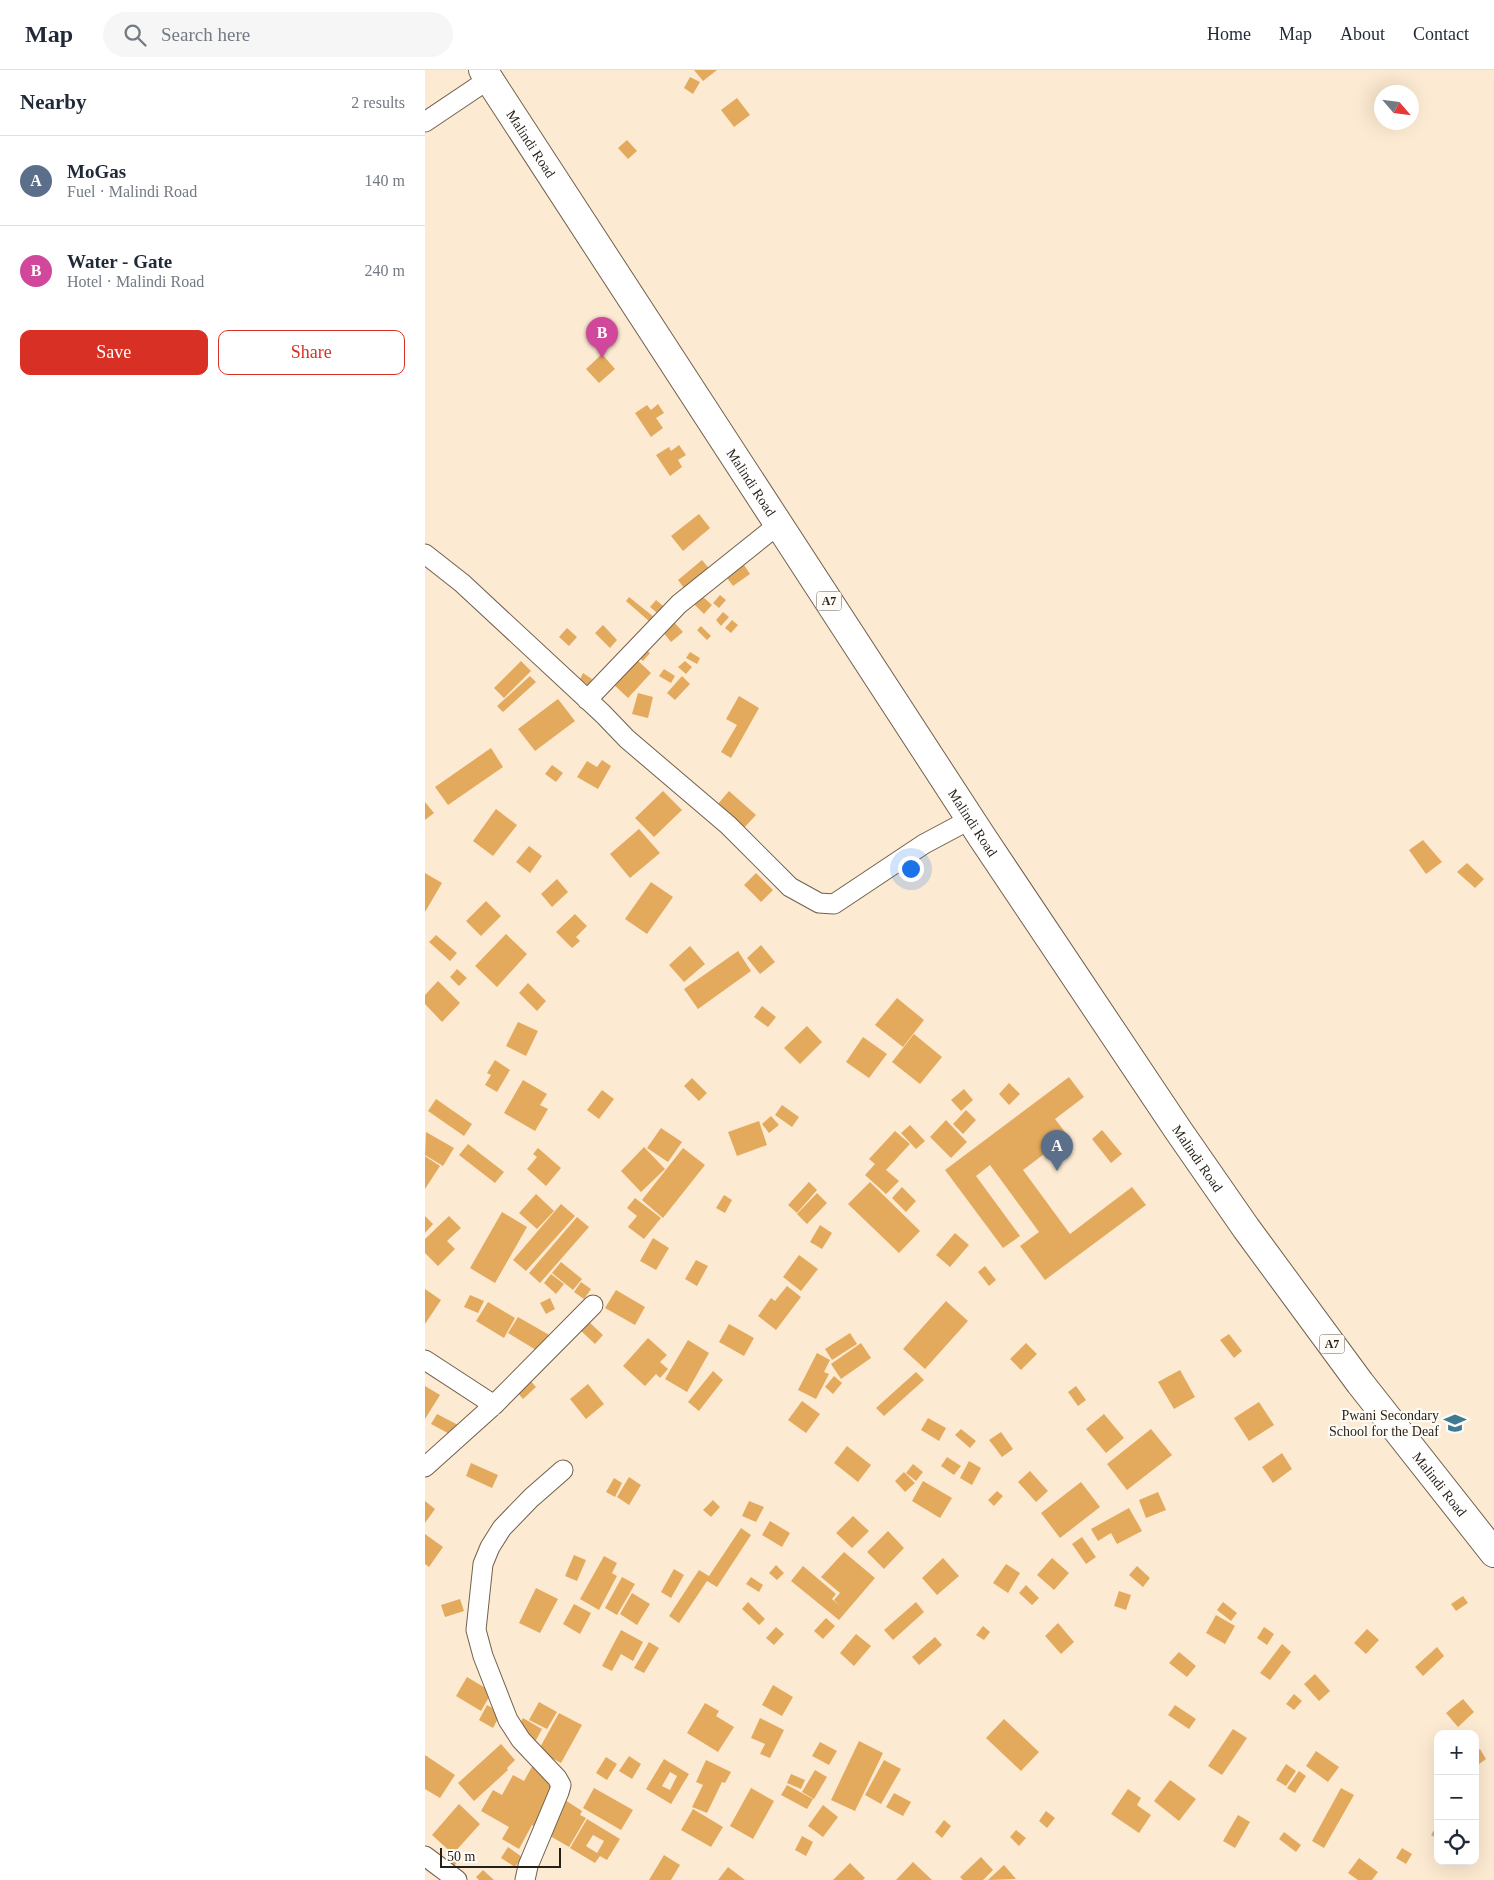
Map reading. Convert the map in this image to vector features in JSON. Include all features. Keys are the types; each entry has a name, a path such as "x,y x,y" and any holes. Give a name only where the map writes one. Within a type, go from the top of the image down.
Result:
{"highway":[{"name":"Malindi Road","path":"486,75 971,819 1246,1228 1360,1383 1494,1553"}],"street":[{"path":"425,122 486,75"},
{"path":"587,700 679,604 779,524"},
{"path":"425,554 462,583 627,739 728,825 790,887 819,903 835,904 923,844 971,819"},
{"path":"425,1466 494,1405 593,1305"},
{"path":"425,1360 494,1405"},
{"path":"525,1880 528,1866 561,1785 557,1778 521,1740 508,1720 483,1656 477,1630 479,1594 483,1564 490,1546 502,1528 531,1498 563,1470"},
{"path":"425,1856 457,1880"}],"building":[{"path":"694,70 717,70 703,81"},
{"path":"690,77 700,82 693,94 684,88"},
{"path":"737,98 750,115 734,127 721,110"},
{"path":"627,140 637,151 628,159 618,148"},
{"path":"602,354 615,369 599,383 586,369"},
{"path":"658,404 664,413 656,418 663,428 651,437 635,413 647,405 651,410"},
{"path":"679,445 686,455 678,460 682,467 670,476 656,455 669,447 671,451"},
{"path":"699,514 710,528 683,551 671,536"},
{"path":"740,559 750,574 733,586 722,571"},
{"path":"702,560 712,572 687,592 678,580"},
{"path":"720,595 726,600 719,608 713,603"},
{"path":"702,596 712,605 704,614 694,604"},
{"path":"629,597 654,617 650,622 626,601"},
{"path":"656,600 668,610 662,617 650,607"},
{"path":"723,612 729,617 721,626 716,620"},
{"path":"732,620 738,625 731,633 725,628"},
{"path":"673,621 683,632 671,642 662,631"},
{"path":"603,625 617,640 610,648 595,633"},
{"path":"701,626 711,636 707,640 697,630"},
{"path":"567,628 577,637 569,646 559,637"},
{"path":"644,648 650,653 643,661 637,656"},
{"path":"690,652 700,658 697,664 686,658"},
{"path":"633,656 651,673 628,698 610,681"},
{"path":"521,661 531,671 504,698 494,688"},
{"path":"685,661 692,667 686,674 678,667"},
{"path":"664,669 675,676 671,683 659,676"},
{"path":"583,673 592,679 588,685 580,679"},
{"path":"530,676 536,682 503,712 497,706"},
{"path":"682,676 690,684 675,700 667,693"},
{"path":"638,693 653,697 648,718 632,714"},
{"path":"739,696 759,708 731,758 721,752 737,725 726,719"},
{"path":"558,699 575,721 535,751 518,729"},
{"path":"491,748 503,767 448,805 435,787"},
{"path":"602,760 611,766 598,789 577,777 587,761 597,767"},
{"path":"552,765 563,773 556,782 545,774"},
{"path":"663,791 682,810 654,837 635,818"},
{"path":"729,791 756,815 743,829 717,805"},
{"path":"425,802 434,813 425,820"},
{"path":"496,809 517,825 493,856 473,841"},
{"path":"639,829 660,853 630,878 610,854"},
{"path":"1423,840 1442,862 1426,874 1409,850"},
{"path":"529,846 542,856 530,873 516,862"},
{"path":"1467,863 1484,879 1475,888 1457,872"},
{"path":"425,873 442,883 425,912"},
{"path":"756,873 773,890 761,902 744,885"},
{"path":"557,879 568,892 552,907 541,894"},
{"path":"651,882 673,897 647,934 625,919"},
{"path":"486,901 501,916 481,936 466,921"},
{"path":"575,914 587,926 576,937 580,941 572,948 556,932"},
{"path":"506,934 527,954 497,987 475,966"},
{"path":"436,935 457,953 450,961 429,942"},
{"path":"761,945 775,962 760,974 747,958"},
{"path":"690,946 705,964 684,982 669,965"},
{"path":"738,951 751,971 698,1009 684,989"},
{"path":"457,969 467,978 459,986 450,977"},
{"path":"438,981 460,1003 442,1022 425,1004 425,995"},
{"path":"528,983 546,1001 537,1011 519,993"},
{"path":"897,998 924,1020 903,1047 875,1025"},
{"path":"762,1006 776,1017 768,1027 754,1017"},
{"path":"518,1022 538,1031 526,1056 506,1046"},
{"path":"807,1026 822,1042 800,1064 784,1048"},
{"path":"914,1034 942,1057 920,1084 892,1062"},
{"path":"863,1037 887,1054 869,1078 846,1062"},
{"path":"495,1060 510,1070 497,1092 485,1085 491,1075 487,1073"},
{"path":"1069,1077 1084,1097 1055,1119 1068,1136 1023,1170 1070,1234 1132,1187 1146,1205 1045,1280 1020,1246 1039,1232 990,1165 976,1176 1020,1236 1003,1248 945,1170"},
{"path":"692,1078 707,1093 699,1101 684,1086"},
{"path":"523,1080 547,1094 540,1105 548,1109 535,1131 504,1113"},
{"path":"1009,1083 1020,1094 1009,1105 999,1094"},
{"path":"964,1089 973,1100 961,1111 951,1100"},
{"path":"602,1090 614,1099 599,1119 587,1110"},
{"path":"436,1099 472,1124 464,1136 428,1111"},
{"path":"782,1105 799,1117 792,1127 775,1115"},
{"path":"966,1110 976,1120 963,1134 953,1124"},
{"path":"771,1116 779,1125 769,1133 762,1124"},
{"path":"946,1120 967,1142 951,1158 930,1137"},
{"path":"759,1121 767,1145 737,1156 728,1132"},
{"path":"910,1125 925,1141 916,1149 901,1133"},
{"path":"661,1128 682,1142 668,1162 647,1148"},
{"path":"1102,1130 1122,1154 1111,1163 1092,1139"},
{"path":"895,1131 910,1144 886,1170 899,1181 886,1194 865,1175 875,1164 869,1159"},
{"path":"426,1132 454,1148 443,1166 425,1155"},
{"path":"468,1144 504,1172 495,1183 459,1155"},
{"path":"644,1147 665,1169 641,1192 621,1171"},
{"path":"538,1148 561,1168 546,1186 527,1169 537,1157 533,1154"},
{"path":"683,1148 705,1165 663,1218 642,1200"},
{"path":"425,1156 440,1166 425,1189"},
{"path":"809,1182 817,1190 797,1213 788,1205"},
{"path":"870,1182 920,1231 899,1253 848,1204"},
{"path":"902,1187 916,1201 906,1212 892,1198"},
{"path":"817,1193 827,1203 807,1224 797,1214"},
{"path":"536,1194 554,1211 537,1229 519,1213"},
{"path":"724,1195 732,1200 725,1213 716,1208"},
{"path":"635,1198 661,1218 644,1239 628,1227 637,1216 627,1208"},
{"path":"561,1204 575,1216 526,1271 513,1260"},
{"path":"502,1212 527,1227 495,1283 470,1268"},
{"path":"425,1216 433,1224 425,1233"},
{"path":"449,1216 461,1228 447,1241 455,1249 438,1266 425,1253 425,1239"},
{"path":"577,1217 589,1227 540,1283 529,1273"},
{"path":"820,1225 832,1233 822,1249 810,1242"},
{"path":"955,1233 969,1245 950,1267 936,1255"},
{"path":"653,1238 669,1248 656,1270 640,1261"},
{"path":"799,1255 818,1269 801,1291 783,1277"},
{"path":"696,1260 708,1266 697,1286 685,1279"},
{"path":"561,1262 582,1279 573,1290 552,1273"},
{"path":"985,1266 996,1280 989,1286 978,1272"},
{"path":"551,1274 564,1284 556,1294 544,1283"},
{"path":"581,1282 591,1289 584,1299 574,1292"},
{"path":"787,1286 801,1297 776,1330 758,1316 771,1298 775,1301"},
{"path":"425,1289 441,1300 425,1324"},
{"path":"616,1290 645,1307 635,1325 605,1308"},
{"path":"470,1295 484,1301 478,1313 464,1307"},
{"path":"550,1298 555,1309 546,1314 540,1303"},
{"path":"946,1301 968,1321 925,1369 903,1349"},
{"path":"488,1302 515,1318 504,1338 476,1321"},
{"path":"518,1317 551,1336 541,1353 508,1333"},
{"path":"588,1321 603,1335 595,1344 580,1330"},
{"path":"729,1324 754,1338 744,1356 719,1342"},
{"path":"850,1333 857,1344 832,1360 825,1349"},
{"path":"1229,1334 1242,1351 1234,1358 1220,1340"},
{"path":"648,1338 667,1355 660,1362 668,1369 660,1378 656,1374 645,1386 623,1366"},
{"path":"688,1340 709,1353 687,1392 665,1379"},
{"path":"861,1343 871,1358 841,1379 831,1364"},
{"path":"1026,1343 1037,1354 1021,1370 1010,1359"},
{"path":"817,1353 830,1360 824,1372 829,1374 816,1399 798,1390"},
{"path":"1180,1370 1195,1397 1174,1409 1158,1382"},
{"path":"713,1371 723,1380 699,1411 688,1402"},
{"path":"916,1372 924,1380 884,1416 876,1408"},
{"path":"834,1376 842,1383 833,1394 825,1387"},
{"path":"528,1378 536,1387 523,1399 515,1390"},
{"path":"588,1384 604,1404 586,1419 570,1399"},
{"path":"425,1386 440,1395 425,1419"},
{"path":"1076,1386 1086,1400 1078,1406 1068,1392"},
{"path":"802,1401 820,1414 806,1433 788,1420"},
{"path":"1259,1402 1274,1425 1249,1441 1234,1418"},
{"path":"437,1414 460,1426 455,1437 431,1424"},
{"path":"1104,1414 1124,1438 1106,1453 1086,1429"},
{"path":"928,1418 946,1428 939,1441 921,1430"},
{"path":"961,1429 976,1441 970,1448 955,1435"},
{"path":"1151,1429 1172,1455 1127,1490 1107,1464"},
{"path":"1001,1432 1013,1449 1002,1457 989,1440"},
{"path":"847,1446 871,1465 858,1482 834,1463"},
{"path":"1282,1453 1292,1469 1273,1483 1262,1467"},
{"path":"947,1457 961,1466 954,1475 941,1466"},
{"path":"969,1461 981,1468 972,1485 960,1478"},
{"path":"471,1463 498,1475 492,1488 466,1476"},
{"path":"913,1464 923,1472 916,1481 906,1473"},
{"path":"1030,1471 1048,1491 1036,1502 1018,1482"},
{"path":"904,1472 915,1483 905,1492 895,1481"},
{"path":"629,1477 641,1485 629,1505 617,1497"},
{"path":"614,1478 622,1483 615,1497 606,1492"},
{"path":"923,1481 952,1498 940,1518 912,1501"},
{"path":"1081,1482 1100,1507 1060,1538 1041,1513"},
{"path":"997,1491 1003,1496 994,1506 988,1500"},
{"path":"1158,1492 1166,1510 1146,1518 1139,1500"},
{"path":"713,1500 720,1507 711,1517 703,1510"},
{"path":"425,1501 435,1509 425,1523"},
{"path":"749,1501 764,1507 756,1522 742,1516"},
{"path":"1129,1508 1142,1531 1117,1544 1111,1533 1098,1541 1091,1529"},
{"path":"853,1516 869,1531 852,1548 836,1533"},
{"path":"770,1521 790,1533 782,1547 762,1535"},
{"path":"741,1528 751,1535 717,1587 707,1581 679,1623 669,1616 699,1570 709,1576"},
{"path":"888,1531 904,1548 884,1569 867,1552"},
{"path":"425,1534 443,1547 429,1567 425,1564"},
{"path":"1082,1537 1096,1557 1086,1564 1072,1544"},
{"path":"844,1552 875,1578 839,1620 791,1581 803,1566 836,1594 832,1599 841,1607 834,1600 840,1593 821,1577"},
{"path":"574,1555 586,1560 577,1581 565,1576"},
{"path":"604,1556 617,1563 612,1573 617,1576 599,1610 580,1599"},
{"path":"943,1558 959,1576 937,1595 922,1578"},
{"path":"1052,1558 1069,1573 1054,1590 1037,1575"},
{"path":"1006,1564 1020,1573 1008,1593 993,1583"},
{"path":"776,1565 784,1573 777,1580 769,1573"},
{"path":"1137,1566 1150,1578 1143,1587 1129,1575"},
{"path":"674,1569 684,1575 671,1598 661,1592"},
{"path":"622,1577 635,1584 617,1615 605,1608"},
{"path":"751,1577 763,1585 759,1592 746,1584"},
{"path":"1026,1585 1039,1598 1032,1605 1019,1593"},
{"path":"536,1588 558,1599 540,1633 519,1623"},
{"path":"1119,1591 1131,1595 1126,1610 1114,1606"},
{"path":"632,1593 650,1604 637,1625 620,1614"},
{"path":"1463,1596 1468,1603 1456,1611 1451,1604"},
{"path":"460,1599 464,1611 445,1617 441,1605"},
{"path":"748,1602 765,1619 759,1625 742,1609"},
{"path":"916,1602 924,1612 893,1640 884,1630"},
{"path":"1223,1602 1237,1613 1231,1621 1217,1610"},
{"path":"574,1604 591,1613 580,1634 563,1624"},
{"path":"1216,1615 1235,1626 1225,1644 1206,1633"},
{"path":"826,1618 835,1626 823,1639 814,1631"},
{"path":"1058,1623 1074,1642 1061,1654 1045,1636"},
{"path":"983,1626 990,1632 984,1640 976,1635"},
{"path":"776,1627 784,1634 774,1645 766,1638"},
{"path":"1264,1627 1274,1634 1267,1645 1257,1638"},
{"path":"1367,1629 1379,1640 1366,1654 1354,1643"},
{"path":"621,1630 643,1642 633,1661 621,1654 612,1671 602,1666"},
{"path":"856,1634 871,1646 854,1666 840,1653"},
{"path":"935,1637 942,1645 919,1665 912,1657"},
{"path":"649,1642 659,1648 644,1673 634,1668"},
{"path":"1282,1644 1291,1652 1270,1680 1260,1673"},
{"path":"1437,1647 1444,1656 1423,1676 1415,1667"},
{"path":"1179,1652 1196,1666 1187,1677 1169,1663"},
{"path":"1315,1674 1330,1691 1319,1701 1304,1684"},
{"path":"467,1677 492,1692 481,1711 456,1696"},
{"path":"773,1685 793,1697 782,1716 762,1705"},
{"path":"1294,1694 1302,1701 1294,1710 1286,1704"},
{"path":"1463,1699 1474,1712 1458,1727 1446,1713"},
{"path":"539,1702 557,1712 547,1729 529,1720"},
{"path":"705,1703 719,1711 716,1716 734,1727 718,1752 687,1733"},
{"path":"487,1705 501,1713 493,1728 479,1720"},
{"path":"1175,1705 1196,1719 1189,1729 1168,1715"},
{"path":"559,1713 582,1725 561,1763 538,1751"},
{"path":"523,1718 542,1729 535,1742 516,1731"},
{"path":"760,1718 784,1730 770,1758 760,1754 765,1744 751,1738"},
{"path":"1004,1719 1039,1752 1021,1771 986,1738"},
{"path":"1233,1729 1247,1738 1222,1775 1208,1766"},
{"path":"859,1741 883,1753 855,1811 831,1800"},
{"path":"820,1742 837,1751 829,1765 812,1756"},
{"path":"501,1744 515,1760 507,1768 508,1770 474,1801 458,1783"},
{"path":"1479,1750 1486,1759 1479,1764"},
{"path":"1316,1751 1339,1767 1328,1782 1306,1766"},
{"path":"425,1755 455,1775 440,1798 425,1789"},
{"path":"629,1756 641,1764 632,1779 619,1771"},
{"path":"606,1757 617,1764 607,1780 596,1773"},
{"path":"664,1759 689,1774 671,1804 646,1789","holes":["670,1772 677,1776 670,1790 662,1786"]},
{"path":"706,1760 731,1772 725,1783 722,1782 707,1813 692,1807 703,1785 696,1782"},
{"path":"884,1760 901,1769 881,1804 865,1795"},
{"path":"1286,1764 1296,1771 1286,1786 1276,1780"},
{"path":"533,1765 556,1778 536,1828 532,1825 519,1849 502,1839 509,1827 481,1811 493,1790 502,1795 513,1775 524,1781"},
{"path":"815,1770 827,1777 814,1799 802,1792"},
{"path":"1299,1771 1306,1776 1295,1793 1287,1788"},
{"path":"791,1774 805,1780 801,1789 787,1783"},
{"path":"1170,1780 1196,1799 1179,1821 1154,1801"},
{"path":"787,1785 813,1799 807,1809 781,1795"},
{"path":"594,1788 633,1810 621,1830 583,1808"},
{"path":"751,1788 774,1801 753,1839 730,1826"},
{"path":"1341,1788 1354,1795 1324,1848 1312,1841"},
{"path":"1128,1789 1141,1798 1137,1805 1151,1815 1139,1833 1111,1814"},
{"path":"894,1793 911,1802 903,1816 886,1807"},
{"path":"565,1800 582,1811 580,1815 586,1818 569,1847 545,1833"},
{"path":"459,1804 480,1824 453,1854 432,1835"},
{"path":"823,1805 838,1817 823,1837 808,1826"},
{"path":"693,1809 723,1827 711,1847 681,1830"},
{"path":"1046,1811 1055,1818 1047,1828 1039,1821"},
{"path":"1238,1815 1250,1822 1235,1848 1223,1841"},
{"path":"587,1819 620,1839 607,1860 600,1856 595,1863 570,1848","holes":["593,1835 604,1841 597,1853 586,1846"]},
{"path":"944,1820 951,1826 942,1838 935,1832"},
{"path":"1016,1830 1026,1838 1019,1846 1010,1837"},
{"path":"1284,1832 1301,1845 1296,1852 1279,1839"},
{"path":"802,1836 813,1842 806,1856 795,1850"},
{"path":"508,1847 522,1857 515,1867 501,1858"},
{"path":"1402,1848 1412,1854 1406,1864 1396,1858"},
{"path":"450,1855 458,1861 451,1870 443,1864"},
{"path":"664,1855 680,1865 671,1880 649,1880"},
{"path":"981,1857 993,1870 983,1880 963,1880 960,1877"},
{"path":"1359,1858 1378,1872 1372,1880 1358,1880 1348,1873"},
{"path":"913,1862 932,1880 896,1880"},
{"path":"850,1863 865,1878 863,1880 833,1880"},
{"path":"1004,1865 1016,1879 988,1880"},
{"path":"728,1867 745,1880 718,1880"},
{"path":"483,1870 494,1880 479,1880 476,1877"}],"place":[{"name":"Water - Gate","path":"602,358"},
{"name":"MoGas","path":"1057,1171"},
{"name":"Pwani Secondary School for the Deaf","path":"1455,1423"}]}
